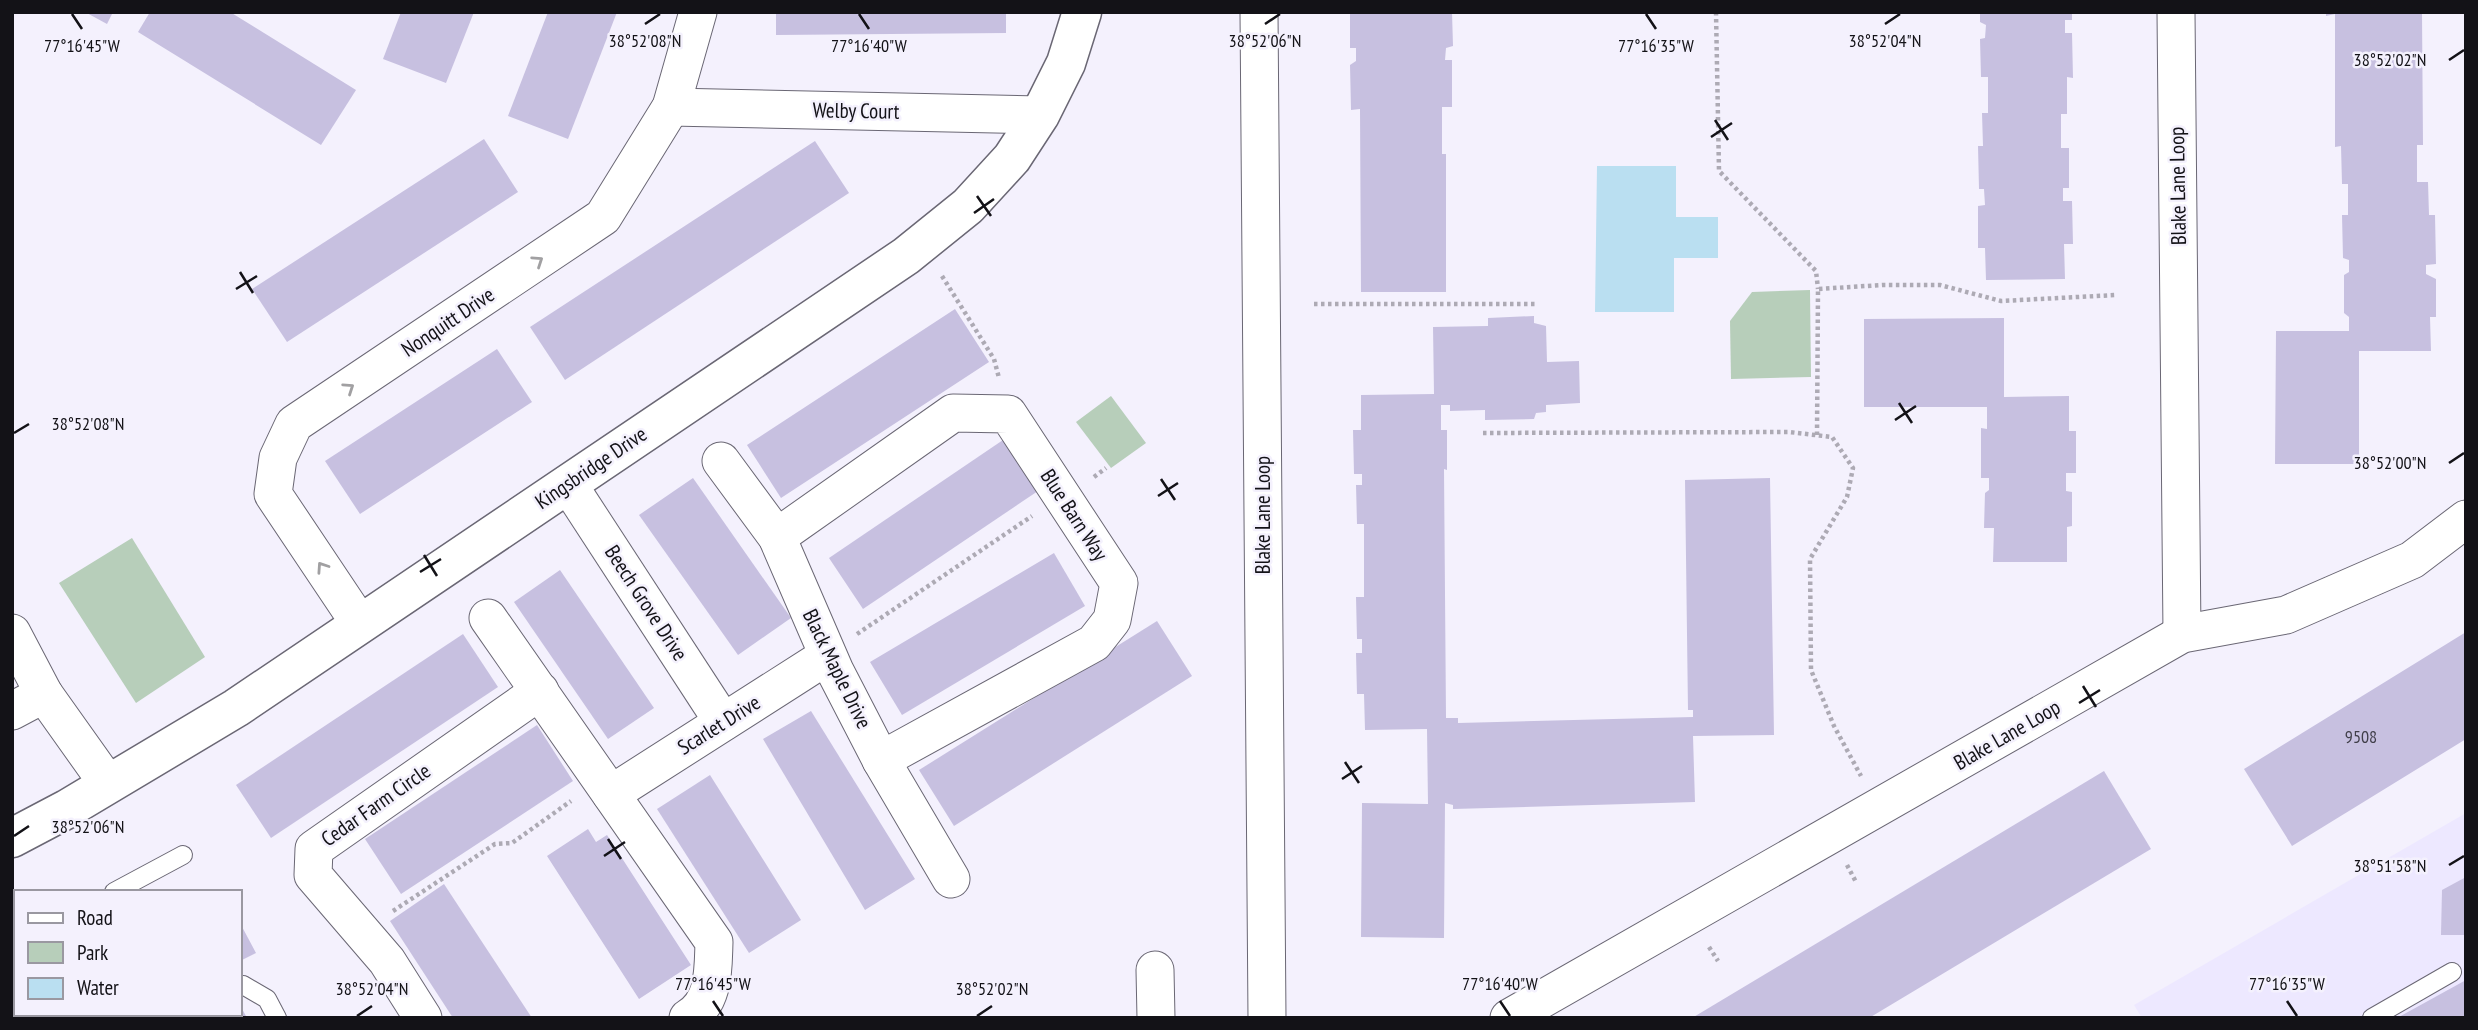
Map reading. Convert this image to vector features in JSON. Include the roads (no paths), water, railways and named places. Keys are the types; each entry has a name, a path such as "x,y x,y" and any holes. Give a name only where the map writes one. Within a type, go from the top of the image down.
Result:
{"street":[{"name":"Nonquitt Drive","path":"360,624 273,494 278,458 294,425 603,218 671,107 698,12"},
{"name":"Kingsbridge Drive","path":"12,838 236,708 906,256 968,206 1012,158 1040,115 1066,63 1082,12"},
{"name":"Blake Lane Loop","path":"1259,12 1267,1018"},
{"name":"Blake Lane Loop","path":"1509,1018 2182,634 2176,12"},
{"name":"Welby Court","path":"671,107 1040,115"},
{"name":"Blue Barn Way","path":"777,537 953,413 1008,414 1119,583 1112,620 1094,643 881,760"},
{"name":"Black Maple Drive","path":"721,461 777,537 841,645 881,760 951,879"},
{"name":"Beech Grove Drive","path":"568,484 723,722"},
{"path":"2182,634 2286,615 2412,560 2466,519"},
{"path":"488,618 714,942 712,985 697,1013 688,1018"},
{"path":"12,634 44,694 108,784"},
{"name":"Scarlet Drive","path":"611,794 841,645"},
{"name":"Cedar Farm Circle","path":"423,1018 387,961 313,875 314,849 540,691"},
{"path":"12,711 44,694"},
{"path":"1155,970 1156,1018"}],"lane":[{"path":"118,890 183,856"},
{"path":"2372,1018 2452,972"},
{"path":"242,985 267,999 277,1018"}],"water":[{"path":"1597,166 1676,166 1676,217 1718,217 1718,258 1674,258 1674,312 1595,312"}]}
